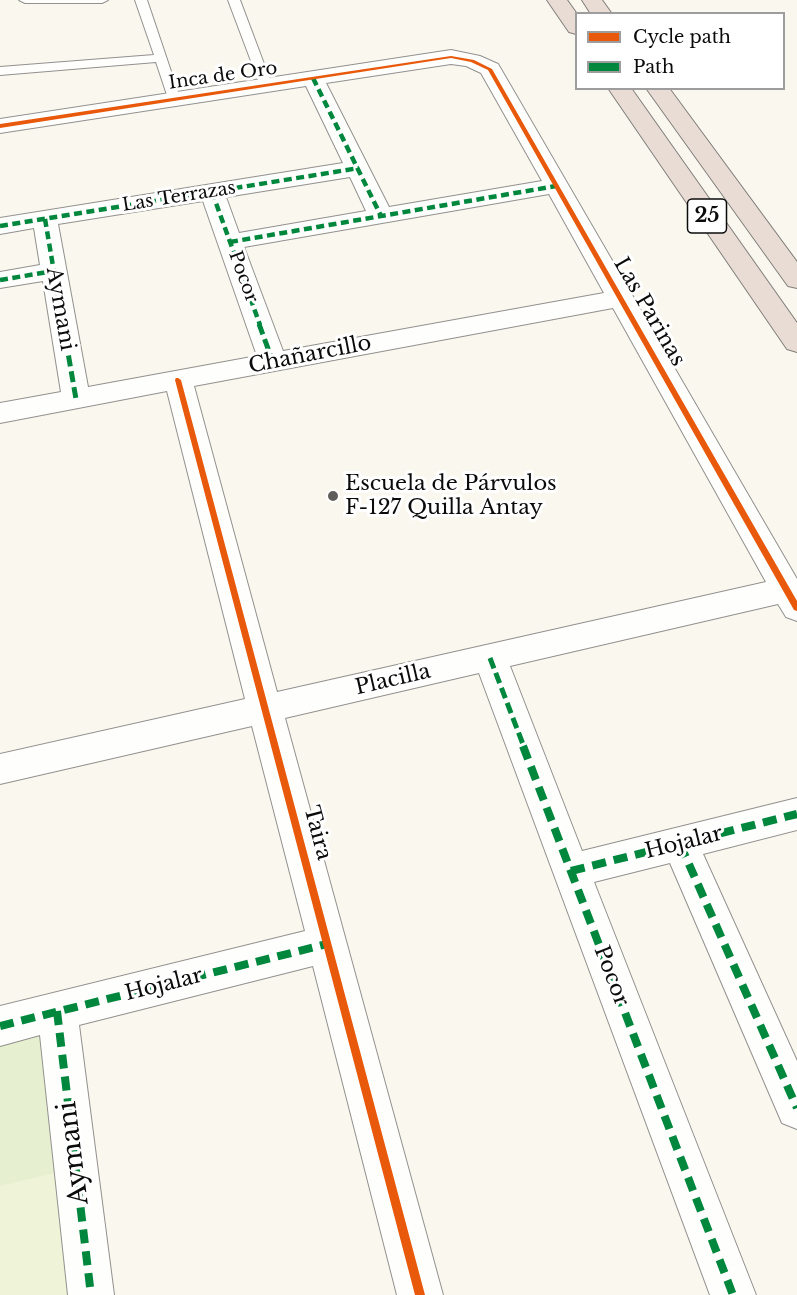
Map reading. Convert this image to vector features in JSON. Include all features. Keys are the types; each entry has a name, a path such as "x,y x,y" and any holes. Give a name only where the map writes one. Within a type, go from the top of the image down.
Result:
{"highway":[{"path":"557,0 575,27"},
{"name":"25","path":"620,90 797,343"},
{"name":"25","path":"658,90 797,280"}],"street":[{"name":"Inca de Oro","path":"0,126 451,57"},
{"name":"Las Parinas","path":"451,57 472,61 490,69 792,599"},
{"path":"313,78 381,216"},
{"name":"Las Terrazas","path":"0,226 359,168"},
{"path":"230,242 556,186"},
{"name":"Pocor","path":"212,192 273,362"},
{"name":"Aymani","path":"45,219 76,399"},
{"path":"0,280 54,271"},
{"name":"Chañarcillo","path":"0,413 620,298"},
{"name":"Taira","path":"178,380 420,1295"},
{"name":"Placilla","path":"0,769 490,658 792,599"},
{"name":"Pocor","path":"490,658 733,1295"},
{"name":"Hojalar","path":"571,871 797,814"},
{"path":"680,844 797,1108"},
{"name":"Hojalar","path":"0,1026 327,944"},
{"name":"Aymani","path":"57,1011 92,1295"}],"lane":[{"path":"25,0 102,0"},
{"path":"141,0 174,98"},
{"path":"234,0 266,85"},
{"path":"0,71 160,58"}],"green space":[{"path":"53,1027 80,1295 0,1295 0,1039"},
{"path":"59,1172 70,1295 0,1295 0,1186"}],"marked path":[{"path":"313,78 381,216"},
{"path":"0,226 359,168"},
{"path":"230,242 556,186"},
{"path":"212,192 273,362"},
{"path":"45,219 76,399"},
{"path":"0,280 54,271"},
{"path":"490,658 733,1295"},
{"path":"571,871 797,814"},
{"path":"680,844 797,1108"},
{"path":"0,1026 327,944"},
{"path":"57,1011 91,1295"}],"cycle path":[{"path":"0,126 451,57 472,61 490,69 797,608"},
{"path":"178,380 420,1295"}],"place":[{"name":"Escuela de Párvulos F-127 Quilla Antay","path":"333,496"}]}
